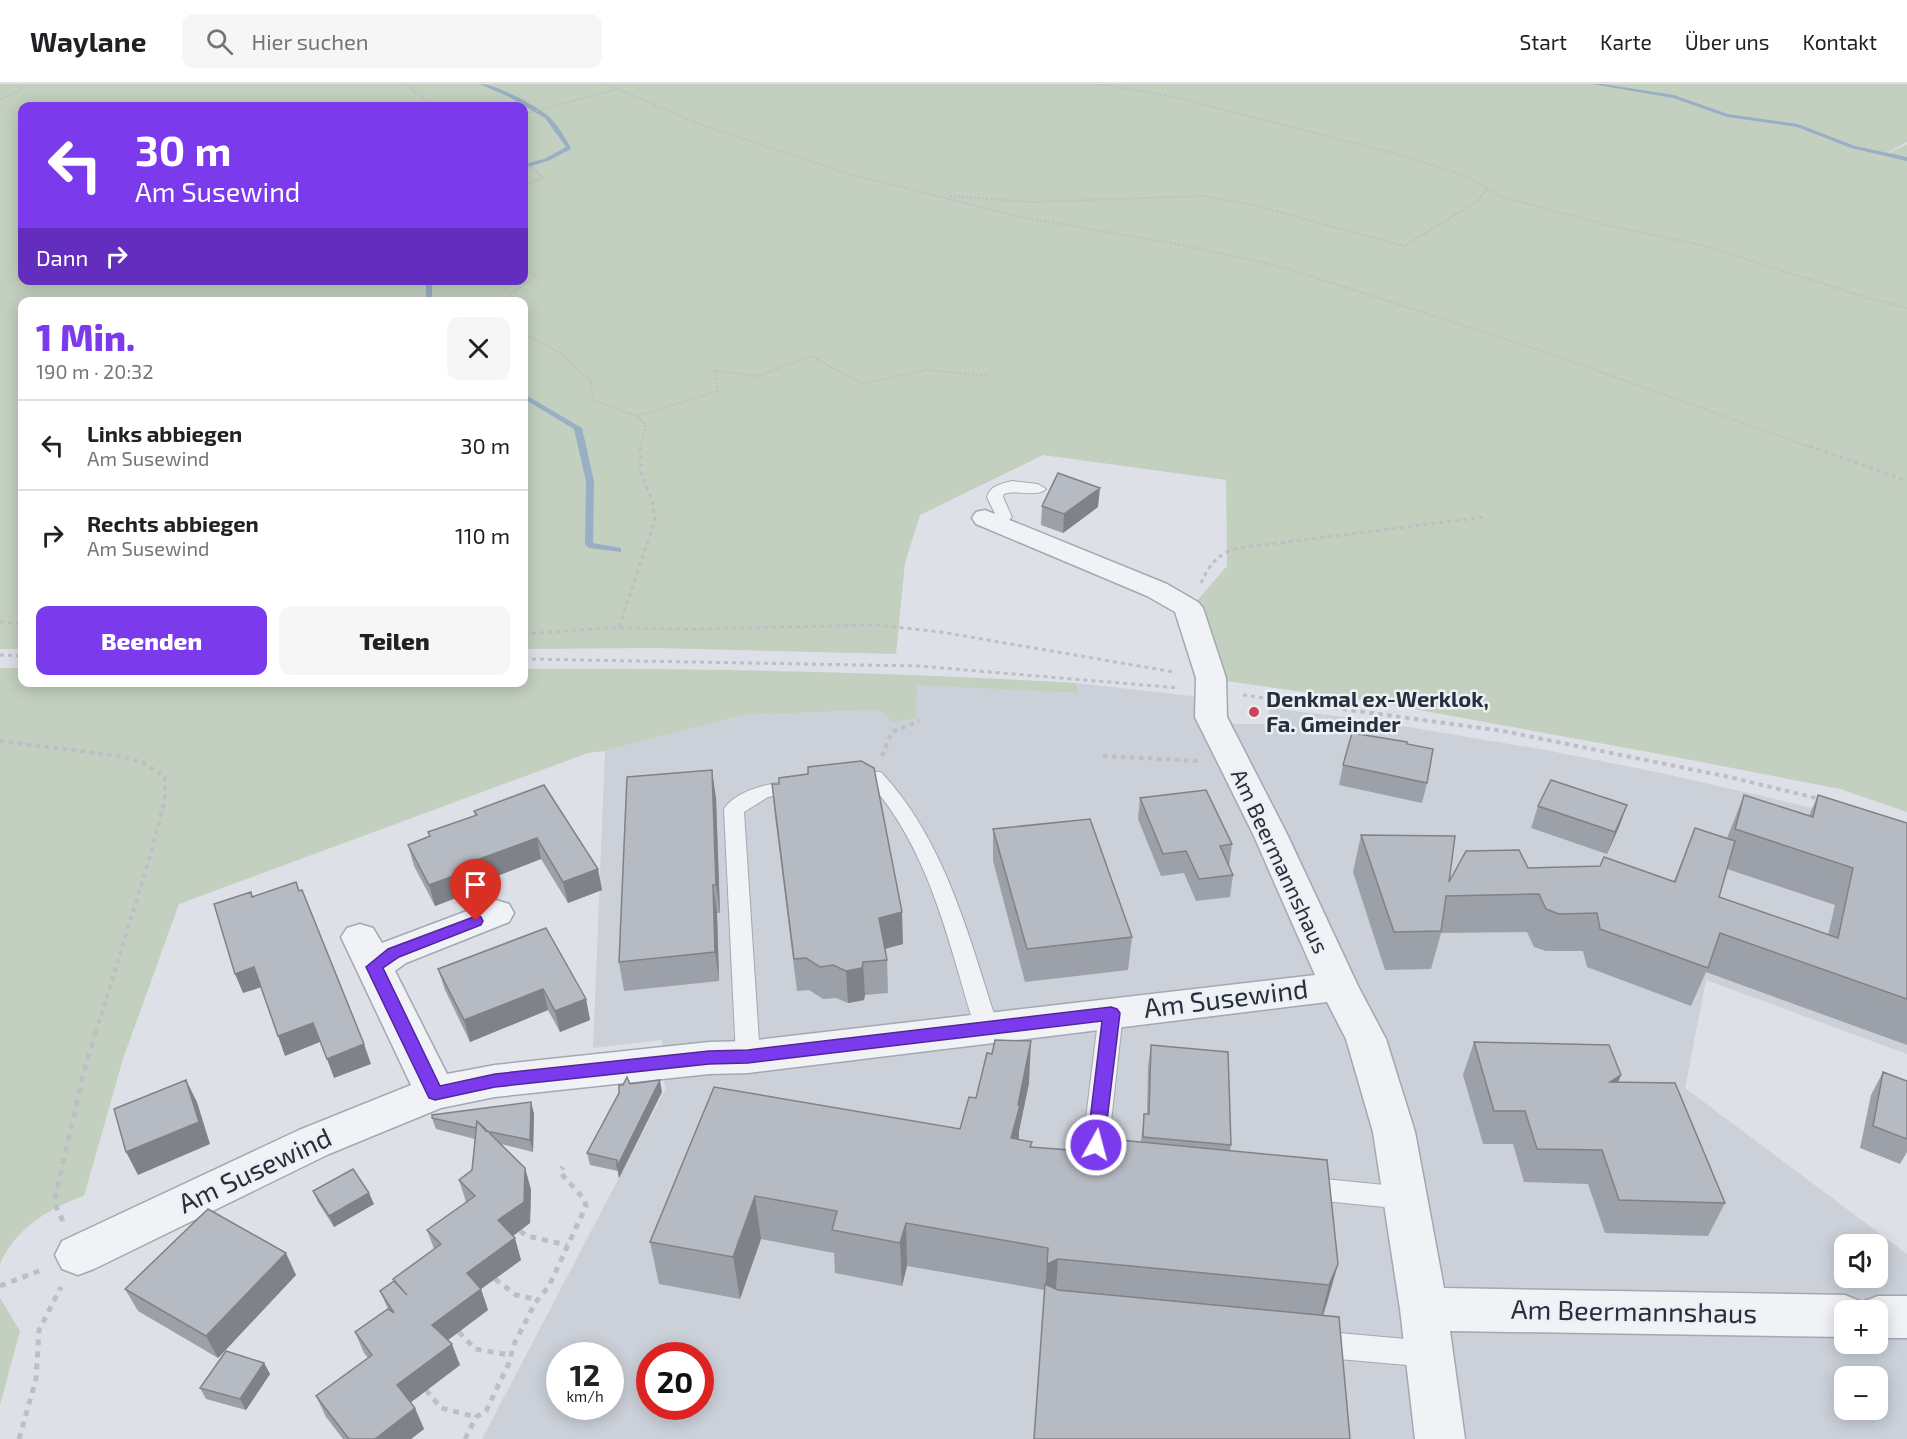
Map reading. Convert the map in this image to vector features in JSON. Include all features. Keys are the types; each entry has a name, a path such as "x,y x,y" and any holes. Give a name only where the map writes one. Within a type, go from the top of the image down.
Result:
{"street":[{"path":"991,520 1156,590 1188,608 1211,685"},
{"name":"Am Beermannshaus","path":"1211,685 1211,717 1270,834 1369,1049 1394,1132 1424,1309 1440,1439"},
{"path":"435,1094 367,952 393,953 496,913"},
{"name":"Am Susewind","path":"78,1255 314,1142 435,1094 495,1081 709,1058 748,1057 1339,986"},
{"name":"Am Beermannshaus","path":"1424,1309 1834,1316"},
{"path":"1888,1317 1907,1317"}],"lane":[{"path":"991,520 1004,517 995,497 996,491 1012,486 1038,489"},
{"path":"748,1057 734,809 762,792 855,775 874,776 883,784 910,823 936,874 987,1029"},
{"path":"1111,1013 1093,1167 1128,1170"},
{"path":"1278,1185 1405,1198"},
{"path":"1286,1341 1429,1354"}],"path":[{"path":"0,99 19,92 22,84"},
{"path":"407,84 415,93 430,102"},
{"path":"606,84 702,125 849,174 1025,218 1183,245 1286,268 1548,353 1907,481"},
{"path":"1096,84 1125,85 1393,153 1455,171 1503,196 1583,219 1702,245 1865,297 1907,308"},
{"path":"528,113 619,89"},
{"path":"528,165 544,178 528,184"},
{"path":"940,196 1032,202 1166,200 1205,196 1253,205 1404,246 1478,201 1488,188"},
{"path":"528,273 536,276 528,282"},
{"path":"509,297 523,285"},
{"path":"528,336 560,353 590,380 592,398 597,402 637,416 646,425 639,450 641,472 652,500 655,520 618,627"},
{"path":"637,416 718,391 714,371 758,376 811,356 863,384 926,370 989,376"},
{"path":"1188,608 1206,567 1223,552 1485,517"},
{"path":"0,622 18,624"},
{"path":"528,634 618,627 705,629 831,625 945,631 974,639 1211,685 1503,731 1729,777 1822,800"},
{"path":"0,655 18,656"},
{"path":"528,659 919,666 1211,685"},
{"path":"892,732 919,722"},
{"path":"0,741 119,756 142,762 165,777 165,800 84,1071 54,1202 78,1255"},
{"path":"1103,756 1201,761"},
{"path":"465,1439 476,1417 486,1411 535,1303 549,1286 586,1206 584,1199 560,1172 563,1167"},
{"path":"520,1231 527,1236 568,1246"},
{"path":"0,1286 78,1255"},
{"path":"18,1439 36,1379 39,1330 78,1255"},
{"path":"495,1279 516,1294 539,1300"},
{"path":"459,1332 475,1348 510,1355"},
{"path":"426,1390 441,1408 476,1417"}],"shaded area":[{"path":"1076,683 1219,699 1233,724 1267,724 1269,708 1360,719 1540,749 1661,773 1825,811 1907,837 1907,1054 1706,980 1685,1088 1880,1234 1834,1234 1834,1288 1888,1288 1888,1240 1907,1254 1907,1439 482,1439 665,1090 662,1040 593,1048 605,751 742,715 878,710 893,723 916,718 916,684 1078,693"}],"green space":[{"path":"0,84 1907,84 1907,142 1875,160 1907,144 1907,812 1840,789 1670,756 1376,702 1226,681 1195,603 1227,566 1226,480 1043,455 920,515 905,563 896,654 656,648 528,649 528,297 18,297 18,649 0,649"},
{"path":"0,668 18,668 18,687 528,687 528,669 800,672 1076,683 1079,693 917,685 916,718 893,723 878,710 742,715 605,751 588,753 179,904 123,1059 84,1196 34,1221 15,1240 0,1264"},
{"path":"0,1298 20,1331 0,1405"}],"building":[{"path":"1058,473 1100,488 1064,514 1042,506"},
{"path":"1352,733 1407,742 1407,744 1433,749 1427,783 1343,765"},
{"path":"861,761 874,768 902,912 879,918 887,960 863,962 862,968 846,971 833,965 820,967 806,958 794,959 772,784 779,784 779,778 808,774 808,767"},
{"path":"712,770 716,885 713,885 715,952 619,962 627,777"},
{"path":"1551,780 1627,805 1615,832 1538,806"},
{"path":"544,785 598,869 563,882 537,838 477,860 480,866 429,885 408,845 430,836 428,832 477,815 474,811"},
{"path":"1206,790 1232,844 1220,846 1233,875 1199,879 1186,851 1163,854 1140,798"},
{"path":"1744,795 1813,817 1818,795 1907,823 1907,999 1720,933 1708,968 1600,929 1597,913 1559,914 1546,909 1539,894 1446,896 1441,931 1394,932 1361,835 1455,836 1449,882 1466,851 1519,850 1528,868 1600,866 1604,857 1675,882 1695,828 1735,841 1719,897 1838,938 1853,868 1735,829"},
{"path":"1090,819 1132,937 1027,949 993,829"},
{"path":"296,882 299,891 302,890 364,1044 327,1059 313,1023 278,1036 254,967 235,974 214,904 251,892 252,897"},
{"path":"546,928 586,999 555,1011 543,989 464,1020 438,969"},
{"path":"995,1040 1031,1041 1018,1105 1020,1105 1011,1138 1032,1142 1030,1147 1110,1153 1110,1139 1327,1160 1338,1264 1329,1285 1058,1259 1047,1264 1048,1248 906,1223 900,1243 832,1230 837,1211 755,1196 733,1257 650,1242 714,1087 960,1129 969,1097 976,1098 987,1053 992,1054"},
{"path":"1474,1042 1609,1045 1621,1075 1610,1082 1675,1083 1725,1203 1619,1200 1602,1150 1537,1149 1525,1111 1494,1111"},
{"path":"1151,1045 1228,1052 1231,1145 1143,1137 1144,1114 1149,1114"},
{"path":"1883,1072 1907,1081 1907,1139 1873,1126"},
{"path":"627,1077 630,1084 660,1080 617,1167 617,1160 587,1153 619,1093 619,1085 623,1085"},
{"path":"186,1080 199,1122 126,1152 114,1109"},
{"path":"531,1102 530,1140 486,1131 477,1121 476,1128 432,1118 432,1115"},
{"path":"477,1121 525,1168 524,1202 498,1220 515,1238 467,1273 481,1289 432,1325 452,1344 397,1385 415,1408 375,1439 349,1439 316,1396 372,1355 355,1332 388,1309 394,1313 380,1291 394,1281 407,1295 393,1279 441,1244 427,1230 475,1196 459,1180 472,1170"},
{"path":"353,1169 369,1193 329,1216 313,1191"},
{"path":"208,1209 286,1253 206,1336 125,1289"},
{"path":"1045,1284 1058,1290 1339,1317 1350,1439 1034,1439"},
{"path":"226,1351 264,1363 240,1399 200,1388"}],"waterway":[{"path":"482,84 521,102"},
{"path":"1594,84 1674,97 1727,115 1798,126 1853,147 1907,159"},
{"path":"528,106 547,117 569,148 546,160 528,165"},
{"path":"429,285 429,297"},
{"path":"528,398 578,428 590,481 589,545 618,550"}],"place":[{"name":"Denkmal ex-Werklok, Fa. Gmeinder","path":"1254,712"}],"route":[{"path":"476,921 393,953 374,967 435,1094 495,1081 567,1072 709,1058 748,1057 1111,1013 1096,1145"}]}
